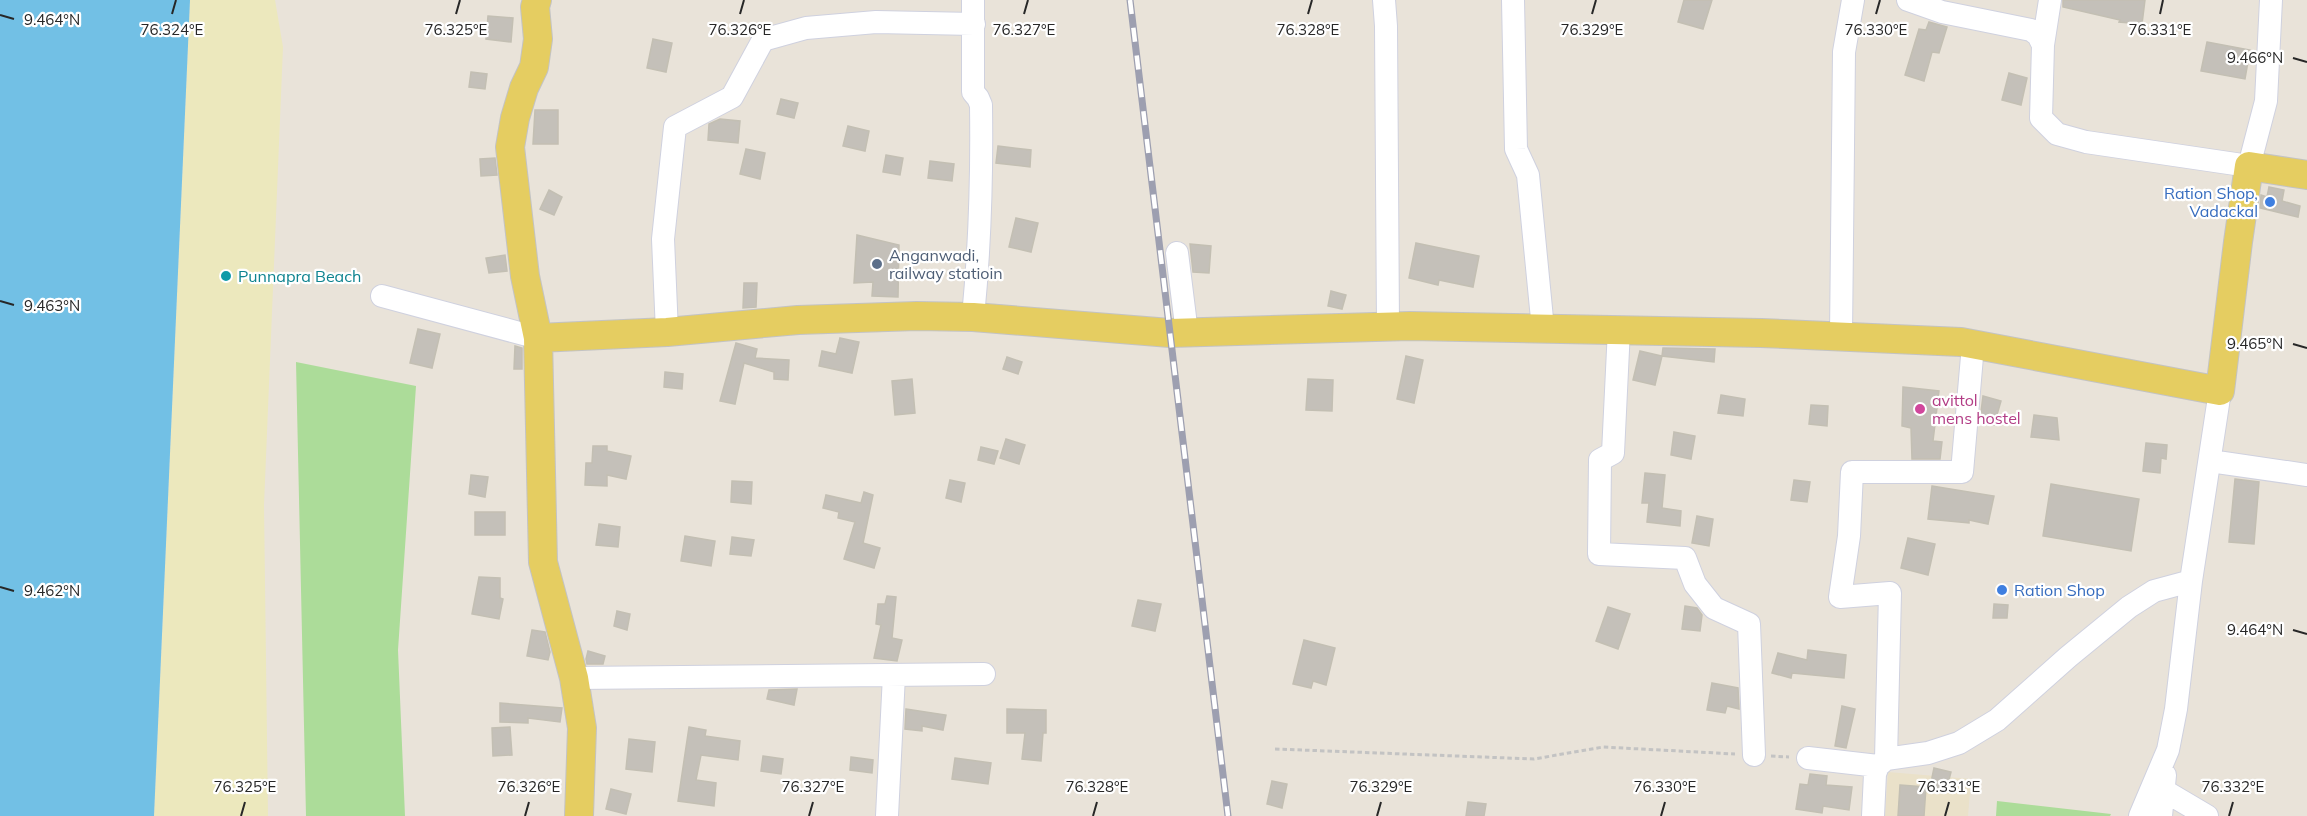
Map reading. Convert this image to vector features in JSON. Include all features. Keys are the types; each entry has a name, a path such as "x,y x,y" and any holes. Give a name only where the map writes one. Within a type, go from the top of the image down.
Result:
{"main road":[{"path":"537,0 535,7 538,39 534,67 524,88 515,118 510,147 525,276 538,338 543,562 574,678 582,728 579,816"},
{"path":"538,338 667,332 798,320 916,316 973,317 1170,333 1388,327 1619,329 1841,336 1973,345 2220,391 2249,166 2307,175"}],"street":[{"path":"973,317 978,268 982,166 981,105 973,92 974,0"},
{"path":"1384,0 1388,327"},
{"path":"1513,0 1516,149 1528,175 1543,329"},
{"path":"1841,336 1844,52 1852,0"},
{"path":"1908,0 1942,12 2031,30 2038,35 2043,45"},
{"path":"2050,0 2043,45 2041,118 2057,134 2086,142 2249,166 2266,101 2270,0"},
{"path":"667,332 663,239 675,127 732,97 763,40 806,28 876,22 974,24"},
{"path":"1177,253 1187,333"},
{"path":"381,296 538,338"},
{"path":"1619,329 1613,453 1600,460 1599,554 1685,558 1695,584 1714,608 1749,624 1754,755"},
{"path":"1873,816 1875,774 1882,762 1890,593 1840,597 1849,536 1852,472 1962,472 1973,345"},
{"path":"2161,816 2191,580 2220,391"},
{"path":"2210,461 2307,474"},
{"path":"1808,758 1882,762 1928,753 1959,743 1997,720 2129,607 2154,591 2191,580"},
{"path":"574,678 984,674"},
{"path":"887,816 894,675"},
{"path":"2140,816 2168,750"},
{"path":"2163,790 2207,816"}],"path":[{"path":"1275,749 1534,759 1603,747 1808,758"}],"shaded area":[{"path":"1888,772 1971,779 1968,816 1885,816"}],"green space":[{"path":"296,362 416,386 398,650 405,816 306,816"},
{"path":"1997,801 2111,814 2110,816 1996,816"}],"sand":[{"name":"Punnapra Beach","path":"190,0 275,0 283,47 264,505 268,816 154,816"}],"water":[{"path":"0,0 190,0 154,816 0,816"}],"building":[{"path":"1684,0 1712,0 1703,29 1678,22"},
{"path":"2063,0 2145,0 2142,24 2119,22 2120,20 2063,7"},
{"path":"488,16 513,18 511,42 486,39"},
{"path":"1929,22 1947,27 1939,53 1932,52 1924,81 1905,75 1919,29 1926,30"},
{"path":"653,39 672,43 666,72 647,68"},
{"path":"2207,42 2250,50 2245,79 2201,71"},
{"path":"471,72 487,74 485,89 469,87"},
{"path":"2009,73 2027,78 2021,105 2002,100"},
{"path":"781,99 798,103 794,118 777,114"},
{"path":"535,110 558,110 558,144 533,144"},
{"path":"720,119 740,121 738,143 708,140 709,124"},
{"path":"848,126 869,131 865,151 843,146"},
{"path":"998,146 1031,150 1030,167 996,163"},
{"path":"746,149 765,153 760,179 740,174"},
{"path":"886,155 903,158 900,175 883,172"},
{"path":"495,158 497,175 481,176 480,159"},
{"path":"930,161 954,164 952,181 928,178"},
{"name":"Ration Shop, Vadackal","path":"2269,187 2284,190 2282,201 2300,206 2298,217 2260,208 2261,195 2267,197"},
{"path":"549,190 562,197 554,215 540,209"},
{"path":"1016,218 1038,223 1031,252 1009,247"},
{"name":"Anganwadi, railway statioin","path":"857,235 899,245 898,297 872,296 873,282 854,283"},
{"path":"1416,243 1479,256 1473,287 1439,280 1438,285 1409,278"},
{"path":"1190,244 1211,246 1209,273 1193,272"},
{"path":"505,255 507,271 489,273 486,258"},
{"path":"744,283 757,283 756,307 743,308"},
{"path":"1331,291 1346,295 1342,309 1328,306"},
{"path":"418,329 440,334 432,368 410,363"},
{"path":"840,338 859,342 852,373 819,366 822,351 836,354"},
{"path":"736,343 757,349 755,358 789,360 788,380 774,379 774,372 744,363 735,404 720,401"},
{"path":"515,346 522,348 522,369 514,369"},
{"path":"1663,348 1715,349 1714,362 1662,356"},
{"path":"1640,351 1662,356 1655,385 1633,380"},
{"path":"1406,356 1423,360 1414,403 1397,399"},
{"path":"1007,357 1022,362 1018,374 1003,369"},
{"path":"665,372 683,374 682,389 664,387"},
{"path":"912,379 915,413 895,415 892,381"},
{"path":"1308,379 1333,380 1332,411 1306,410"},
{"name":"avittol mens hostel","path":"1903,387 1939,391 1933,441 1942,442 1940,459 1912,459 1911,428 1902,426"},
{"path":"1721,395 1745,399 1743,416 1718,413"},
{"path":"1983,396 2001,401 1994,425 1980,420"},
{"path":"1811,405 1828,406 1827,426 1809,424"},
{"path":"2034,415 2057,418 2059,440 2031,437"},
{"path":"1674,432 1695,436 1691,459 1671,455"},
{"path":"1006,439 1025,445 1019,464 1000,458"},
{"path":"2146,443 2167,445 2166,459 2161,458 2160,473 2143,471"},
{"path":"593,446 607,446 607,451 631,456 626,479 607,475 607,486 585,485 586,463 592,463"},
{"path":"981,447 998,451 994,464 978,460"},
{"path":"1645,473 1665,475 1662,508 1681,511 1680,526 1647,522 1649,503 1642,503"},
{"path":"471,475 488,477 485,497 469,494"},
{"path":"2235,479 2259,482 2254,544 2229,542"},
{"path":"950,480 965,483 961,502 946,498"},
{"path":"1794,480 1810,482 1807,502 1791,500"},
{"path":"732,481 752,482 751,504 731,502"},
{"path":"2051,484 2139,499 2131,551 2043,536"},
{"path":"1932,486 1994,496 1988,524 1969,520 1969,523 1928,519"},
{"path":"864,492 873,495 863,543 880,548 874,568 844,559 855,522 838,518 839,512 823,508 826,495 861,503"},
{"path":"475,512 505,512 505,535 475,535"},
{"path":"1697,516 1713,519 1709,546 1692,543"},
{"path":"599,524 620,527 618,547 596,545"},
{"path":"685,536 715,541 711,566 681,561"},
{"path":"732,537 754,540 751,556 730,554"},
{"path":"1908,538 1935,544 1928,575 1901,568"},
{"path":"479,577 500,578 500,598 503,599 499,619 472,614"},
{"path":"887,596 896,597 892,638 902,640 897,661 874,658 881,625 876,624 878,604 885,604"},
{"path":"1138,600 1161,604 1155,631 1132,626"},
{"path":"1994,604 2008,605 2007,618 1993,618"},
{"path":"1685,606 1697,608 1702,615 1700,631 1682,629"},
{"path":"1608,607 1630,614 1618,649 1596,641"},
{"path":"617,611 630,614 627,630 614,626"},
{"path":"532,630 545,632 550,652 548,660 527,656"},
{"path":"1304,640 1335,648 1326,685 1313,681 1311,688 1293,684"},
{"path":"1808,650 1846,655 1844,678 1792,673 1791,678 1772,673 1778,653 1807,660"},
{"path":"588,651 605,656 603,664 587,664"},
{"path":"1712,683 1738,688 1739,709 1727,706 1725,713 1707,710"},
{"path":"797,689 794,705 767,699 769,690"},
{"path":"500,703 562,708 560,722 528,718 528,723 500,722"},
{"path":"1842,706 1855,709 1846,748 1835,746"},
{"path":"906,709 946,715 943,730 922,726 922,731 905,729"},
{"path":"1007,709 1046,710 1046,733 1043,733 1041,761 1022,759 1025,733 1007,733"},
{"path":"510,727 512,755 493,756 492,728"},
{"path":"689,727 706,730 705,736 740,741 738,760 701,755 696,780 716,783 714,806 678,801"},
{"path":"629,739 655,742 652,772 626,769"},
{"path":"763,756 783,759 781,774 761,771"},
{"path":"851,757 873,760 872,773 850,770"},
{"path":"955,758 991,763 988,784 952,779"},
{"path":"1934,768 1951,772 1946,791 1930,787"},
{"path":"1810,774 1827,776 1826,785 1852,787 1849,810 1823,806 1822,813 1796,809 1800,784 1808,785"},
{"path":"1272,781 1287,784 1282,808 1267,804"},
{"path":"1900,785 1926,787 1924,816 1898,816"},
{"path":"611,789 631,794 626,814 606,809"},
{"path":"1468,802 1486,804 1484,816 1466,816"}],"railway":[{"path":"1130,0 1228,816"}],"place":[{"name":"Ration Shop, Vadackal","path":"2270,202"},
{"name":"Anganwadi, railway statioin","path":"877,264"},
{"name":"Punnapra Beach","path":"226,276"},
{"name":"avittol mens hostel","path":"1920,409"},
{"name":"Ration Shop","path":"2002,590"}]}
